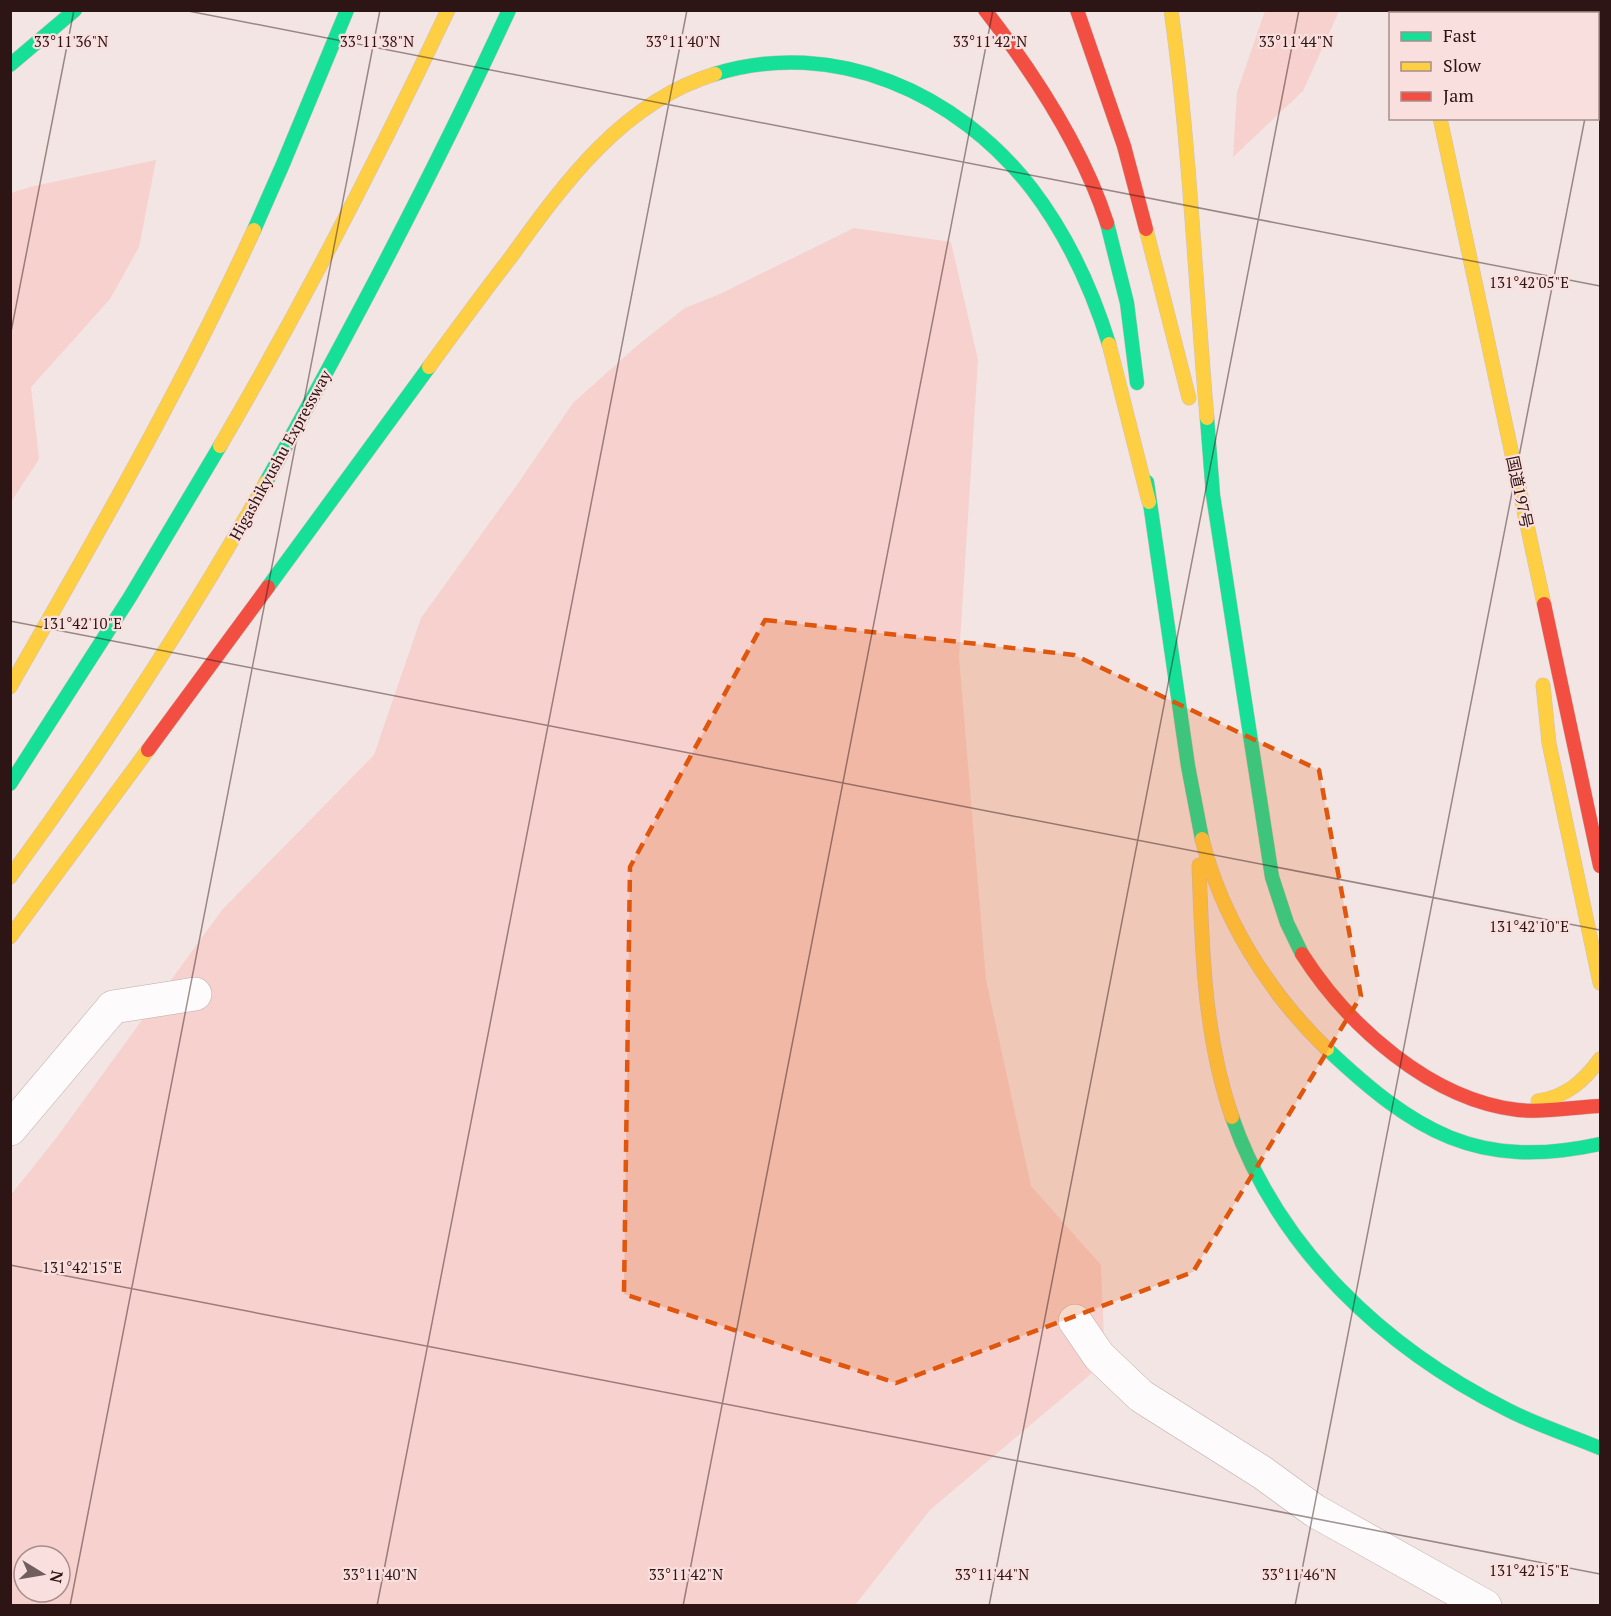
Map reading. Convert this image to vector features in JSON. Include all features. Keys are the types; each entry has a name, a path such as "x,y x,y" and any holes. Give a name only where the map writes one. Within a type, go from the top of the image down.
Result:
{"main road":[{"path":"10,65 75,10"},
{"path":"10,687 79,567 214,311 273,187 347,10"},
{"path":"10,783 168,538 266,369 353,205 448,10"},
{"name":"Higashikyushu Expressway","path":"10,877 120,721 218,566 315,396 509,10"},
{"path":"985,10 1038,83 1088,174 1108,223 1122,276 1133,343 1149,502 1196,814 1204,972 1212,1038 1223,1091 1240,1138 1262,1186 1288,1230 1317,1268 1352,1304 1390,1337 1470,1390 1508,1410 1600,1448"},
{"path":"1077,10 1124,146 1150,240 1213,495"},
{"path":"1170,10 1178,61 1189,175 1195,281 1213,495 1272,877 1284,919 1299,950 1318,979 1340,1006 1404,1062 1479,1102 1517,1110 1600,1106"},
{"path":"10,937 570,180 612,134 650,104 687,84 727,69 767,62 810,61 857,68 904,84 947,108 984,137 1017,170 1048,211 1094,299 1112,351 1149,502"},
{"name":"国道197号","path":"1440,120 1600,866"},
{"path":"1527,521 1540,650"},
{"path":"1542,673 1549,743 1600,983"},
{"path":"1196,814 1214,880 1233,926 1256,964 1286,1004 1317,1037 1349,1069 1384,1098 1447,1137 1481,1149 1548,1154 1600,1144"},
{"path":"1479,1102 1544,1101 1568,1092 1588,1078 1600,1059"}],"street":[{"path":"10,1129 113,1007 195,994"},
{"path":"1075,1321 1099,1356 1141,1396 1263,1473 1315,1511 1485,1605"}],"highlighted area":[{"path":"765,620 1074,655 1319,770 1361,996 1193,1272 896,1383 624,1294 630,867"}],"shaded area":[{"path":"1265,11 1339,11 1303,91 1233,157 1237,92"},
{"path":"156,160 139,247 110,299 31,387 39,459 11,502 11,193"},
{"path":"854,228 951,242 978,360 959,657 986,980 1031,1186 1101,1265 1105,1362 930,1510 855,1605 11,1605 10,1196 57,1137 222,910 374,755 421,618 573,403 639,344 685,308 720,294"}],"traffic: fast":[{"path":"10,65 75,10"},
{"path":"254,230 347,10"},
{"path":"266,482 392,249 509,10"},
{"path":"715,74 760,64 804,63 848,69 890,82 931,101 968,125 1002,155 1045,207 1077,263 1095,303 1109,344"},
{"path":"1107,223 1127,303 1137,383"},
{"path":"268,587 429,367"},
{"path":"1207,418 1213,495 1272,877 1287,923 1302,954"},
{"path":"10,784 130,597 220,446"},
{"path":"1147,482 1188,766 1202,839"},
{"path":"1327,1049 1389,1102 1419,1122 1450,1137 1483,1147 1518,1152 1557,1151 1600,1144"},
{"path":"1232,1117 1252,1165 1277,1210 1307,1251 1341,1290 1378,1325 1419,1357 1462,1385 1519,1415 1600,1448"}],"traffic: slow":[{"path":"220,446 339,230 448,10"},
{"path":"1171,10 1188,163 1207,418"},
{"path":"429,367 553,201 599,148 624,124 652,104 682,87 715,74"},
{"path":"1440,120 1544,604"},
{"path":"1146,229 1189,398"},
{"path":"10,687 168,404 254,230"},
{"path":"1109,344 1149,502"},
{"path":"10,877 78,781 176,634 266,482"},
{"path":"1543,685 1549,743 1600,983"},
{"path":"10,937 148,750"},
{"path":"1202,839 1222,897 1250,952 1285,1003 1327,1049"},
{"path":"1199,865 1203,961 1210,1024 1215,1055 1232,1117"},
{"path":"1538,1101 1557,1096 1574,1087 1600,1059"}],"traffic: jam":[{"path":"985,10 1021,59 1071,139 1085,167 1107,223"},
{"path":"1077,10 1124,146 1146,229"},
{"path":"148,750 268,587"},
{"path":"1544,604 1600,866"},
{"path":"1302,954 1321,981 1368,1032 1395,1055 1454,1092 1486,1103 1528,1111 1600,1106"}]}
